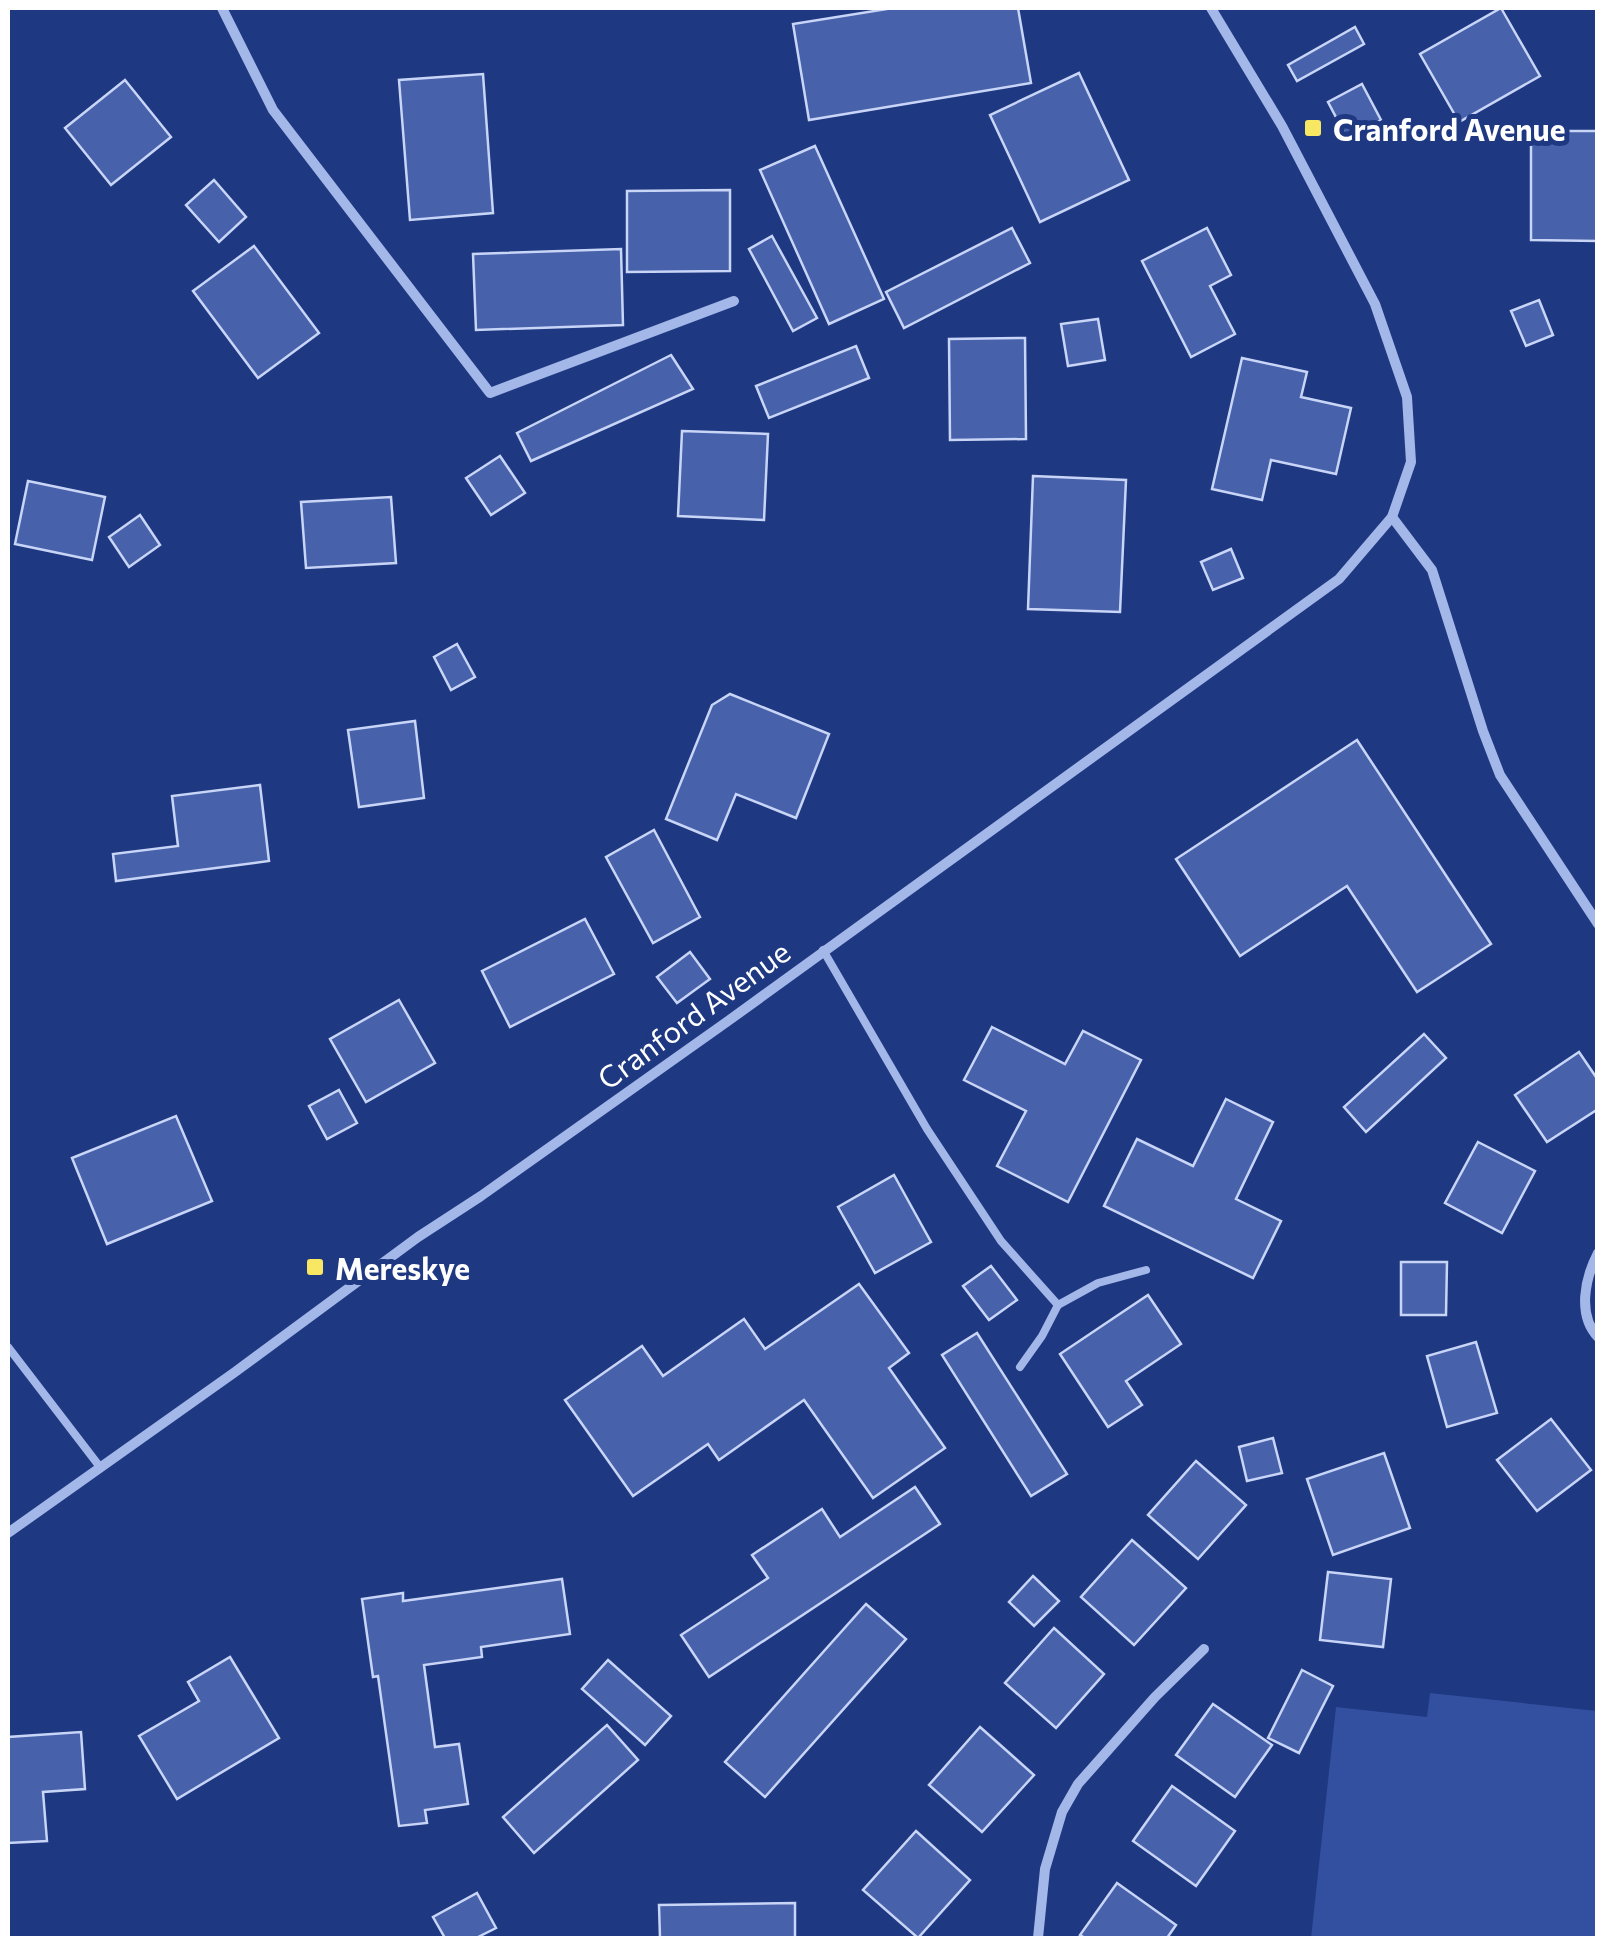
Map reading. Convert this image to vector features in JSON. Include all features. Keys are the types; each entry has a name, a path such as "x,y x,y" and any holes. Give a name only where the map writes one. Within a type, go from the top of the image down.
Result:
{"street":[{"path":"222,8 274,110 490,393 734,301"},
{"name":"Cranford Avenue","path":"8,1532 418,1236 728,1022 1339,579 1392,517 1411,462 1406,397 1375,304 1282,126 1210,8"},
{"path":"1392,517 1432,570 1500,775 1598,924"},
{"path":"1598,1254 1588,1272 1585,1301 1589,1328 1598,1337"},
{"path":"1038,1938 1045,1869 1062,1812 1078,1784 1155,1697 1204,1649"}],"lane":[{"path":"823,950 927,1129 1001,1241 1058,1304"},
{"path":"1020,1367 1058,1304 1098,1283 1146,1270"},
{"path":"8,1346 100,1467"}],"shaded area":[{"path":"1430,1693 1597,1711 1597,1938 1311,1938 1336,1707 1427,1717"}],"building":[{"path":"893,8 1018,8 1031,83 809,120 793,24"},
{"path":"1501,8 1540,76 1459,122 1420,54"},
{"path":"1355,27 1364,44 1297,81 1288,65"},
{"path":"1079,73 1129,180 1040,222 990,115"},
{"path":"483,74 493,213 410,220 399,80"},
{"path":"125,80 171,137 111,185 65,128"},
{"path":"1362,84 1381,120 1347,138 1328,102"},
{"path":"1531,131 1598,131 1598,241 1531,240"},
{"path":"815,146 884,299 829,324 760,170"},
{"path":"214,180 246,217 219,242 186,205"},
{"path":"730,190 730,271 627,272 627,191"},
{"path":"1012,228 1030,263 904,328 886,292"},
{"path":"1207,228 1231,275 1210,286 1235,334 1191,357 1142,261"},
{"path":"772,236 817,318 793,331 749,249"},
{"path":"254,246 319,333 258,378 193,291"},
{"path":"621,249 623,325 476,330 473,254"},
{"path":"1539,300 1553,335 1526,346 1511,311"},
{"path":"1098,319 1105,360 1068,366 1061,324"},
{"path":"1025,338 1026,439 950,440 949,339"},
{"path":"856,346 869,378 769,418 756,386"},
{"path":"671,355 693,389 531,461 517,433"},
{"path":"1242,358 1307,372 1301,397 1351,408 1336,474 1271,460 1262,500 1212,489"},
{"path":"682,431 768,434 764,520 678,516"},
{"path":"500,456 525,493 491,515 466,478"},
{"path":"1033,476 1126,480 1120,612 1028,609"},
{"path":"28,481 105,497 92,560 15,544"},
{"path":"391,497 396,563 306,568 301,502"},
{"path":"140,515 160,545 129,567 109,537"},
{"path":"1231,549 1243,578 1213,590 1201,562"},
{"path":"457,644 475,677 451,690 434,657"},
{"path":"730,694 829,734 796,818 736,794 717,840 666,819 712,705"},
{"path":"415,721 424,798 359,807 348,730"},
{"path":"1357,740 1491,944 1417,992 1347,886 1240,956 1176,859"},
{"path":"260,785 269,861 116,881 113,854 178,846 172,796"},
{"path":"654,830 700,917 653,943 606,857"},
{"path":"585,919 614,974 510,1027 482,971"},
{"path":"690,952 710,979 677,1003 657,977"},
{"path":"399,1000 435,1063 366,1102 330,1039"},
{"path":"992,1027 1065,1064 1083,1031 1141,1060 1068,1202 997,1166 1026,1111 964,1080"},
{"path":"1424,1034 1446,1058 1366,1132 1344,1107"},
{"path":"1579,1052 1598,1080 1598,1109 1547,1142 1515,1095"},
{"path":"339,1090 357,1123 327,1139 309,1106"},
{"path":"1226,1099 1273,1122 1236,1199 1281,1221 1253,1278 1104,1206 1137,1139 1193,1166"},
{"path":"176,1116 212,1201 107,1244 72,1158"},
{"path":"1478,1142 1535,1171 1502,1233 1445,1203"},
{"path":"894,1175 931,1242 875,1273 838,1207"},
{"path":"1401,1262 1447,1262 1446,1315 1401,1315"},
{"path":"991,1266 1017,1300 989,1320 963,1286"},
{"path":"859,1284 909,1353 889,1368 945,1448 873,1498 804,1400 719,1460 708,1444 633,1496 565,1400 642,1346 663,1376 744,1319 765,1349"},
{"path":"1148,1295 1181,1344 1126,1381 1142,1405 1108,1427 1060,1354"},
{"path":"977,1333 1067,1474 1031,1496 942,1355"},
{"path":"1476,1342 1497,1413 1447,1427 1427,1356"},
{"path":"1551,1419 1591,1470 1537,1511 1497,1460"},
{"path":"1273,1438 1282,1473 1247,1481 1239,1447"},
{"path":"1384,1453 1410,1528 1333,1555 1307,1479"},
{"path":"1196,1461 1246,1505 1198,1559 1148,1515"},
{"path":"915,1487 940,1524 709,1677 681,1635 768,1578 752,1555 822,1509 840,1537"},
{"path":"1132,1540 1186,1588 1134,1645 1081,1597"},
{"path":"1328,1572 1391,1579 1383,1647 1320,1640"},
{"path":"1033,1576 1059,1601 1034,1626 1009,1602"},
{"path":"562,1579 570,1634 481,1647 482,1657 424,1665 435,1747 459,1744 468,1804 425,1810 427,1823 399,1826 378,1676 373,1677 362,1599 403,1593 403,1601"},
{"path":"866,1604 906,1639 765,1797 725,1762"},
{"path":"1054,1628 1104,1674 1056,1728 1005,1683"},
{"path":"230,1657 279,1738 177,1799 139,1736 199,1701 188,1682"},
{"path":"608,1660 671,1716 645,1745 582,1689"},
{"path":"1302,1670 1333,1686 1299,1753 1268,1738"},
{"path":"1213,1704 1272,1745 1235,1797 1176,1755"},
{"path":"607,1725 638,1760 534,1853 503,1817"},
{"path":"980,1727 1034,1775 982,1832 929,1785"},
{"path":"81,1732 85,1789 43,1792 47,1841 8,1843 8,1737"},
{"path":"1172,1786 1235,1831 1196,1886 1133,1841"},
{"path":"916,1831 970,1880 918,1938 863,1890"},
{"path":"1117,1883 1176,1925 1167,1938 1080,1935"},
{"path":"477,1893 496,1928 476,1938 445,1938 433,1917"},
{"path":"795,1903 795,1938 660,1938 659,1905"}],"place":[{"name":"Cranford Avenue","path":"1313,128"},
{"name":"Mereskye","path":"315,1267"}]}
